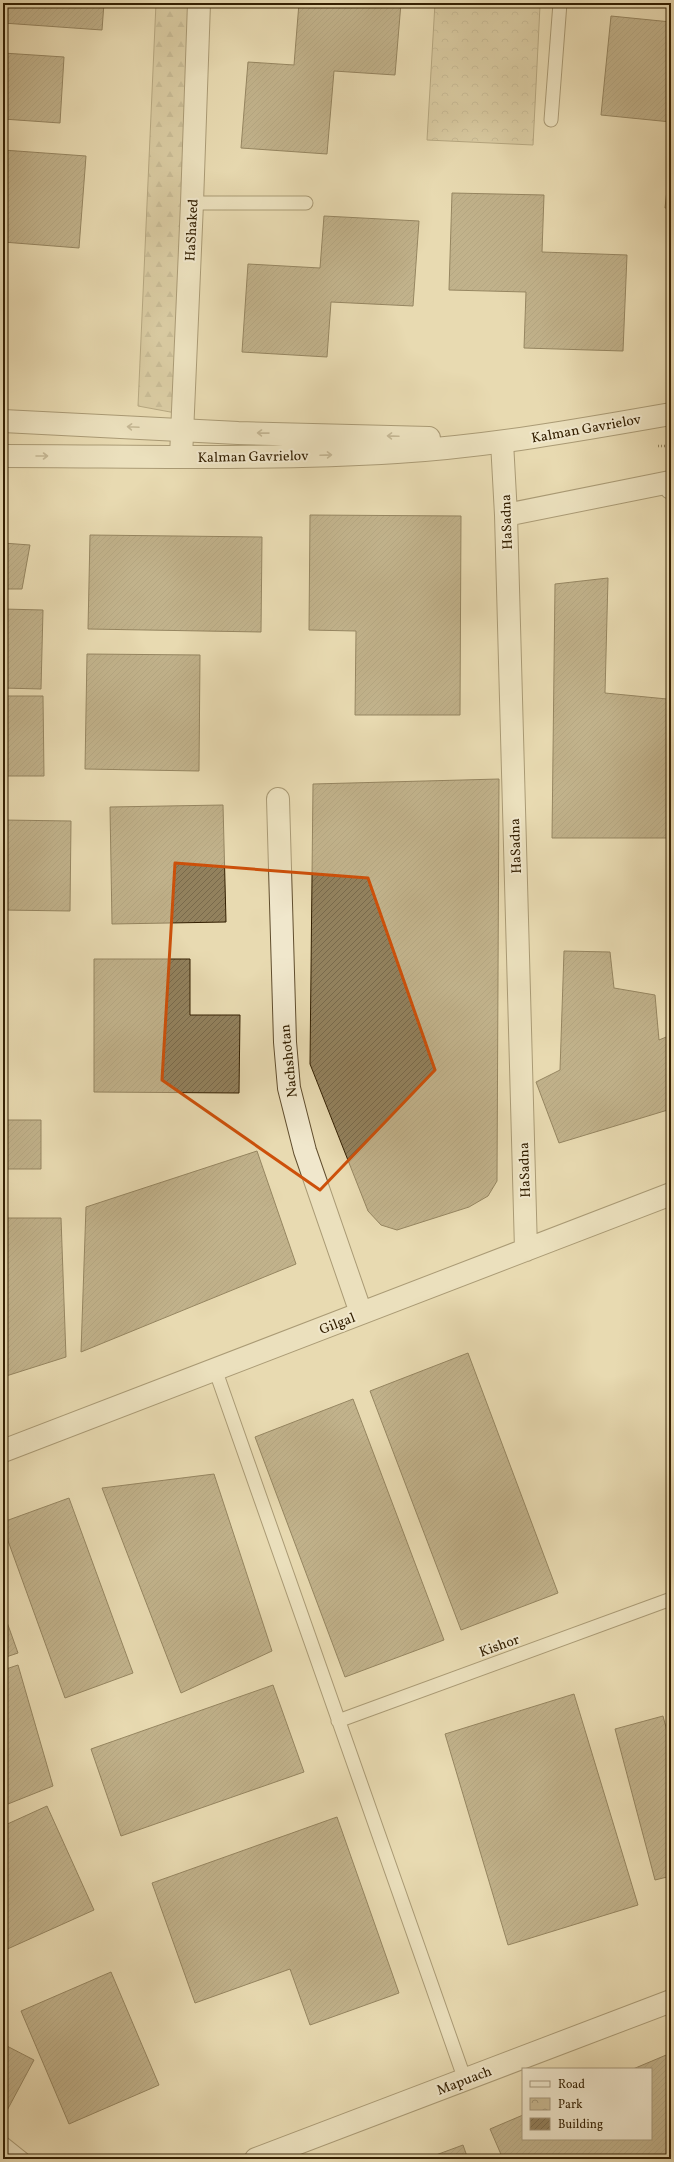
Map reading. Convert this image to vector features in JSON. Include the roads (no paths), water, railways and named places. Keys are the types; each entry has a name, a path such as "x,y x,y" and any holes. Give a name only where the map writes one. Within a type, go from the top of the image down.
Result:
{"street":[{"name":"HaShaked","path":"181,457 199,3"},
{"name":"Kalman Gavrielov","path":"3,456 254,457 398,452 502,442 671,414"},
{"name":"Kalman Gavrielov","path":"3,421 182,430 396,436 502,442"},
{"name":"HaSadna","path":"502,442 506,515 526,1250"},
{"path":"506,515 670,482 671,488"},
{"name":"Nachshotan","path":"278,799 285,1042 288,1088 306,1151 361,1313"},
{"name":"Gilgal","path":"3,1451 671,1194"},
{"name":"Mapuach","path":"256,2159 671,2001"}],"lane":[{"path":"551,120 560,3"},
{"path":"192,203 306,203"},
{"path":"215,1370 465,2080"},
{"name":"Kishor","path":"338,1721 671,1599"},
{"path":"3,2144 23,2159"}]}
